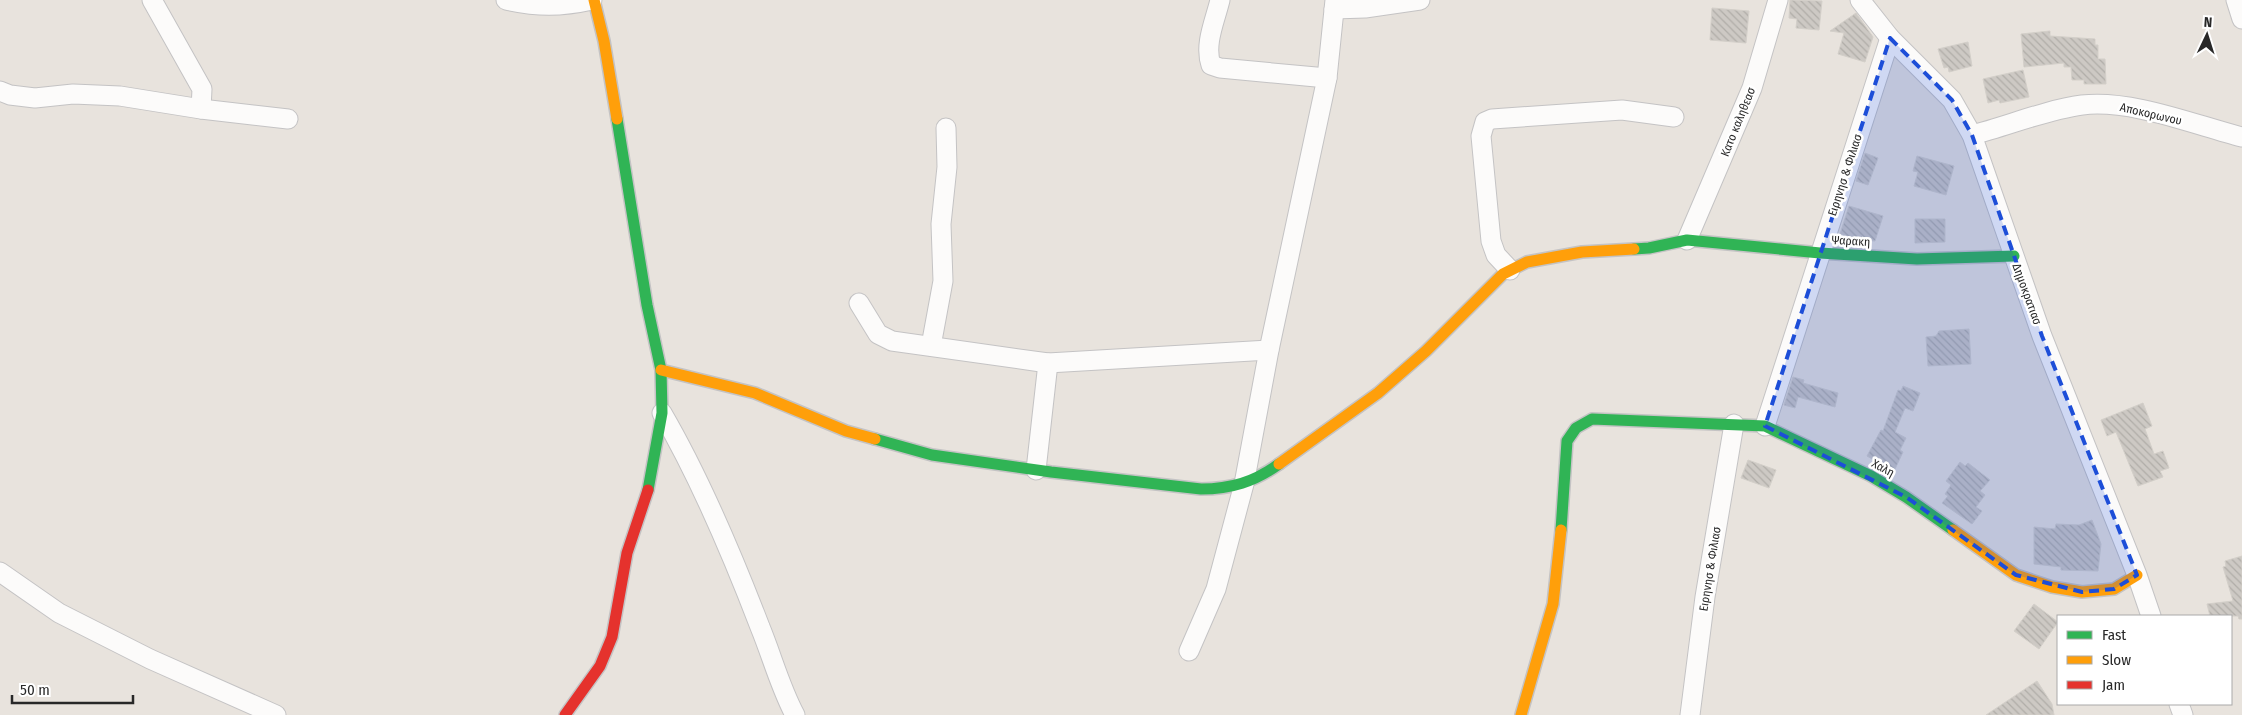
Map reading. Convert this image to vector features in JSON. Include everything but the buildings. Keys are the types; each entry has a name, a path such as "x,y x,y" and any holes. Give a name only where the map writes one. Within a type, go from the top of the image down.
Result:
{"street":[{"path":"152,0 202,88 201,109"},
{"path":"506,0 537,5 564,6 593,0 604,41 648,313 661,370 662,413 652,476 627,553 612,637 600,666 565,715"},
{"path":"1220,0 1208,46 1208,56 1211,65 1220,68 1326,78"},
{"path":"1189,651 1216,589 1244,484 1269,350 1326,78 1334,5 1365,8 1420,0"},
{"name":"Κατο καληθεασ","path":"1687,240 1752,88 1778,0"},
{"name":"Δημοκρατιασ","path":"1860,0 1890,38 1952,100 1972,135 2042,336 2137,575 2151,615"},
{"path":"2236,0 2242,19"},
{"name":"Ειρηνησ & Φιλιασ","path":"1765,426 1890,38"},
{"path":"0,90 10,95 35,98 73,94 120,96 201,109 288,119"},
{"name":"Αποκορωνου","path":"1972,135 2083,105 2112,105 2136,108 2242,137"},
{"path":"1510,270 1496,254 1490,241 1481,136 1485,122 1492,119 1622,110 1674,117"},
{"path":"931,346 943,281 941,224 947,167 946,128"},
{"name":"Ψαρακη","path":"661,370 755,392 846,431 922,452 1036,470 1201,489 1222,489 1244,484 1269,472 1378,393 1426,351 1489,286 1510,270 1527,262 1582,252 1649,248 1687,240 1820,253 1917,258 2014,256"},
{"path":"858,302 878,334 892,341 1048,363 1269,350"},
{"path":"1036,470 1048,363"},
{"path":"662,413 686,454 760,626 794,715"},
{"name":"Χαλη","path":"1521,715 1553,604 1559,564 1567,441 1576,428 1592,419 1765,426 1871,476 1906,497 2016,575 2052,587 2082,592 2114,588 2137,575"},
{"name":"Ειρηνησ & Φιλιασ","path":"1690,715 1705,597 1734,424"},
{"path":"0,572 59,613 150,659 276,715"}],"highlighted area":[{"path":"1890,38 1952,100 1972,135 2042,336 2137,575 2114,589 2082,592 2016,575 1906,497 1765,426"}],"traffic: fast":[{"path":"617,119 647,305 661,370 662,413 648,490"},
{"path":"1634,249 1649,248 1687,240 1820,253 1917,259 2014,256"},
{"path":"1561,530 1567,441 1576,428 1592,419 1765,426 1871,476 1906,497 1953,530"},
{"path":"875,439 932,455 1051,472 1201,489 1222,488 1242,483 1260,476 1279,464"}],"traffic: slow":[{"path":"594,0 604,41 617,119"},
{"path":"1279,464 1378,393 1426,351 1503,274 1527,262 1582,252 1634,249"},
{"path":"661,370 755,393 846,431 875,439"},
{"path":"1521,715 1553,604 1561,530"},
{"path":"1953,530 2016,575 2052,587 2082,592 2114,589 2137,575"}],"traffic: jam":[{"path":"565,715 600,666 612,637 627,553 648,490"}]}
